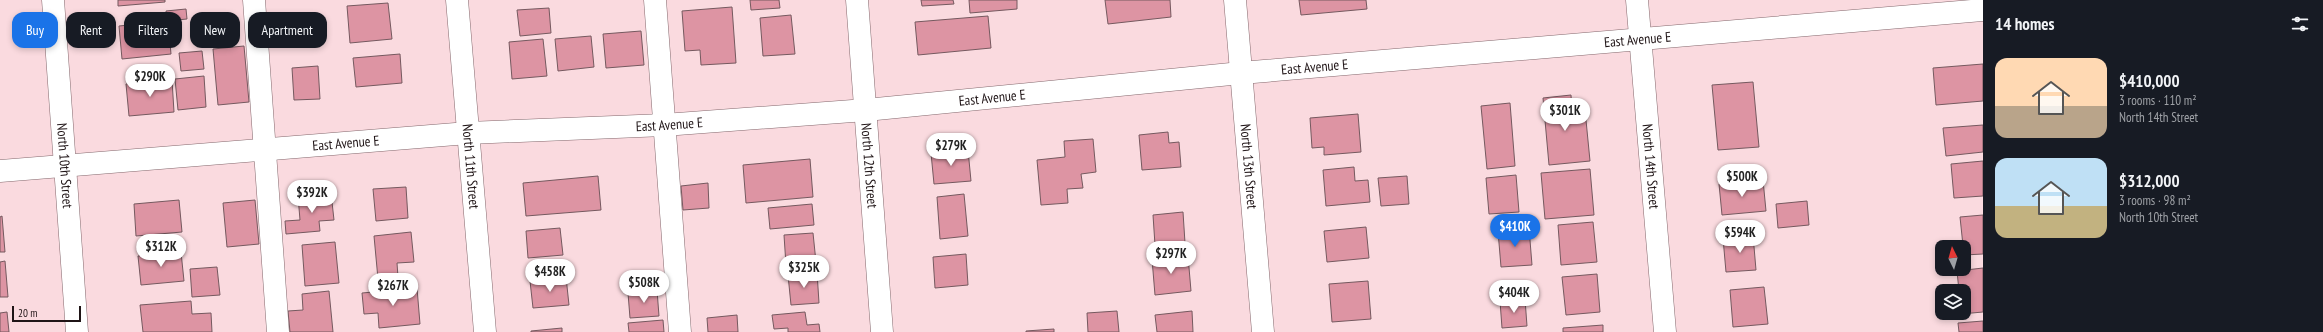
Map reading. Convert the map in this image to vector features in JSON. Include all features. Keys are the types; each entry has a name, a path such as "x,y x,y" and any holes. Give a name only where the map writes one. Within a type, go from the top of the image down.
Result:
{"street":[{"name":"North 10th Street","path":"53,0 77,332"},
{"path":"254,0 278,332"},
{"name":"North 11th Street","path":"457,0 485,332"},
{"path":"655,0 680,332"},
{"name":"North 12th Street","path":"857,0 882,332"},
{"name":"North 13th Street","path":"1235,0 1264,332"},
{"name":"North 14th Street","path":"1637,0 1665,332"},
{"name":"East Avenue E","path":"0,171 468,133 664,125 866,110 1241,73 1983,10"}],"building":[{"path":"118,0 165,0 165,2 118,6"},
{"path":"750,0 779,0 780,8 751,10"},
{"path":"921,0 953,0 954,4 922,6"},
{"path":"969,0 1017,0 1017,9 970,13"},
{"path":"1105,0 1170,0 1171,17 1108,24"},
{"path":"1299,0 1366,0 1367,9 1301,15"},
{"path":"388,3 392,39 350,43 347,6"},
{"path":"732,7 736,63 701,65 700,50 685,51 682,11"},
{"path":"549,8 551,33 520,36 517,10"},
{"path":"186,9 187,19 182,20 182,12 166,11"},
{"path":"791,15 795,54 763,56 760,18"},
{"path":"988,16 991,48 918,55 915,22"},
{"path":"124,25 124,48 170,48 171,54 122,59 119,26"},
{"path":"641,31 644,65 606,68 603,34"},
{"path":"591,36 594,67 558,71 555,39"},
{"path":"543,39 547,76 512,79 509,42"},
{"path":"240,46 244,46 249,102 218,105 213,49 240,48"},
{"path":"202,51 204,69 181,71 179,53"},
{"path":"400,54 402,83 356,87 353,58"},
{"path":"1983,64 1983,101 1936,105 1933,68"},
{"path":"318,66 320,99 294,100 292,68"},
{"path":"204,76 206,107 178,110 175,79"},
{"path":"172,80 174,112 129,116 126,84"},
{"path":"1753,82 1759,147 1718,150 1712,85"},
{"path":"1571,95 1572,111 1585,110 1590,161 1549,165 1543,98"},
{"path":"1510,103 1515,166 1487,169 1481,106"},
{"path":"1358,114 1361,152 1324,155 1324,147 1312,148 1310,118"},
{"path":"1983,125 1983,152 1946,156 1943,128"},
{"path":"1168,132 1169,143 1179,142 1181,167 1142,170 1139,135"},
{"path":"1093,139 1096,172 1081,174 1083,188 1067,189 1068,203 1041,205 1037,160 1065,157 1064,141"},
{"path":"968,150 971,181 934,184 931,153"},
{"path":"810,159 813,197 746,203 743,165"},
{"path":"1983,161 1983,196 1954,198 1951,164"},
{"path":"1354,167 1355,181 1368,180 1370,202 1326,206 1323,170"},
{"path":"1590,169 1594,215 1545,219 1541,173"},
{"path":"1516,175 1519,212 1489,214 1486,178"},
{"path":"598,176 601,210 526,216 523,183"},
{"path":"1407,176 1409,204 1381,206 1378,178"},
{"path":"1763,180 1766,211 1722,215 1719,184"},
{"path":"708,183 709,208 683,210 681,186"},
{"path":"406,187 408,218 376,221 373,189"},
{"path":"331,193 334,220 319,221 320,231 286,234 285,221 300,220 298,196"},
{"path":"964,194 968,236 940,239 937,197"},
{"path":"179,200 182,232 136,236 134,204"},
{"path":"255,200 259,244 227,247 223,203"},
{"path":"1807,201 1809,225 1778,228 1776,204"},
{"path":"812,204 814,225 770,229 768,208"},
{"path":"1183,212 1185,243 1155,245 1153,215"},
{"path":"1983,215 1983,254 1971,255 1971,240 1962,240 1960,217"},
{"path":"2,216 5,252 0,252 0,217"},
{"path":"1593,222 1597,262 1561,265 1558,225"},
{"path":"1366,227 1369,258 1327,262 1324,231"},
{"path":"560,228 563,255 528,258 526,231"},
{"path":"1529,228 1532,265 1501,267 1498,231"},
{"path":"411,232 414,262 397,263 398,277 378,279 374,236"},
{"path":"813,233 816,262 786,265 784,235"},
{"path":"1753,235 1756,270 1726,272 1723,238"},
{"path":"335,242 339,283 305,286 302,245"},
{"path":"181,252 184,281 141,285 138,256"},
{"path":"966,254 968,285 935,288 933,257"},
{"path":"1188,256 1191,291 1155,295 1152,259"},
{"path":"5,261 8,297 0,297 0,262"},
{"path":"217,267 220,295 192,297 190,269"},
{"path":"1983,268 1983,312 1971,313 1971,284 1958,284 1958,276 1971,276 1971,269"},
{"path":"817,272 819,303 791,305 788,275"},
{"path":"1597,274 1600,312 1566,315 1562,277"},
{"path":"566,277 569,305 533,308 530,281"},
{"path":"1368,281 1371,319 1332,322 1329,284"},
{"path":"1764,287 1768,324 1733,327 1730,290"},
{"path":"417,288 420,324 379,328 378,313 364,314 362,293"},
{"path":"657,290 659,316 630,318 628,293"},
{"path":"329,291 333,332 290,332 288,311 303,310 302,294"},
{"path":"1525,299 1527,326 1502,328 1500,301"},
{"path":"191,301 192,314 211,313 212,332 143,332 140,305"},
{"path":"1117,311 1119,332 1088,332 1087,313"},
{"path":"1192,311 1193,332 1157,332 1155,315"},
{"path":"7,312 9,332 0,332 0,313"},
{"path":"805,312 807,325 819,324 820,332 788,332 788,328 774,329 772,315"},
{"path":"737,315 738,332 708,332 707,318"},
{"path":"663,320 664,332 629,332 628,323"},
{"path":"1983,321 1983,332 1959,332 1958,323"},
{"path":"1603,325 1603,332 1563,332 1563,328"},
{"path":"562,328 562,332 531,332 531,331"},
{"path":"1054,329 1054,332 1026,332 1026,331"}]}
